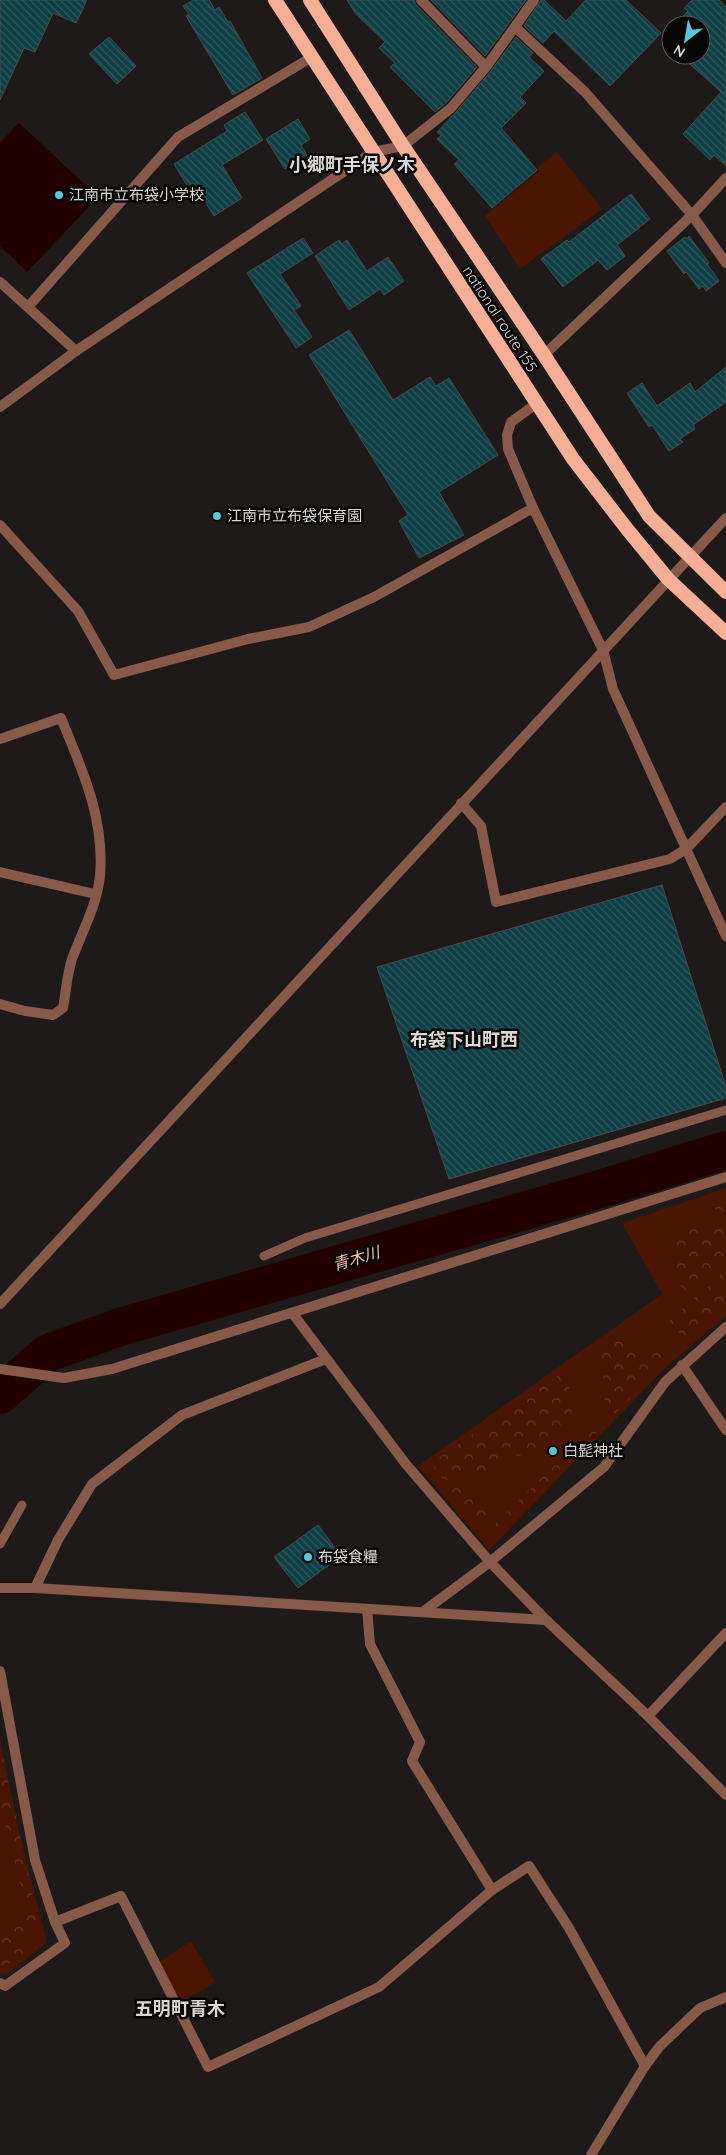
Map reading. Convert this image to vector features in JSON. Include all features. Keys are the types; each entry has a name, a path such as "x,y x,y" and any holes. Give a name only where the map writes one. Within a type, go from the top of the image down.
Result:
{"highway":[{"name":"national route 155","path":"275,0 573,459 668,579 726,633"},
{"name":"national route 155","path":"310,0 403,146 544,355 649,516 726,592"}],"street":[{"path":"421,0 486,67"},
{"path":"0,407 76,352 373,152 403,146 451,108 486,67 534,0"},
{"path":"515,27 586,92 692,215 726,263"},
{"path":"28,307 178,137 312,57"},
{"path":"544,355 692,215 726,178"},
{"path":"0,282 76,352"},
{"path":"536,404 511,422 508,435 508,449 533,508 603,650 613,689 726,936"},
{"path":"0,525 78,611 114,676 248,639 309,627 374,597 533,508"},
{"path":"0,1304 726,518"},
{"path":"0,739 61,718 86,777 97,817 100,848 100,877 91,913 72,961 63,1008 53,1015 25,1011 0,1004"},
{"path":"461,803 481,826 496,902 670,859 686,849 726,806"},
{"path":"0,872 95,894"},
{"path":"3,1370 55,1377 72,1377 112,1369 293,1314 726,1177"},
{"path":"293,1314 405,1463 490,1562 546,1620 648,1716 726,1795"},
{"path":"424,1611 490,1562 604,1467 665,1382 726,1327"},
{"path":"35,1588 58,1540 92,1484 182,1415 326,1359"},
{"path":"682,1366 726,1430"},
{"path":"0,1588 35,1588 546,1620"},
{"path":"367,1609 370,1644 420,1742 412,1761 492,1890"},
{"path":"648,1716 726,1633"},
{"path":"0,1671 35,1860 55,1922 65,1943 5,1986 0,1983"},
{"path":"55,1922 121,1896 208,2067 379,1987 492,1890 529,1866 569,1928 645,2066"},
{"path":"591,2155 645,2066 660,2046 700,2008 726,1997"}],"lane":[{"path":"264,1256 305,1238 726,1110"},
{"path":"0,1544 22,1505"}],"green space":[{"path":"557,152 602,209 520,269 485,216 539,171 537,167"},
{"path":"726,1188 726,1316 665,1368 489,1550 418,1466 662,1294 622,1223"},
{"path":"726,1194 726,1213 714,1209 715,1197"},
{"path":"688,1225 726,1228 726,1257 683,1297 671,1238"},
{"path":"726,1270 726,1310 688,1344 669,1321"},
{"path":"619,1333 639,1351 662,1344 668,1359 614,1415 606,1420 601,1345"},
{"path":"568,1369 572,1415 535,1454 514,1456 480,1475 459,1474 444,1482 431,1463"},
{"path":"597,1423 602,1428 494,1535 489,1530"},
{"path":"463,1481 482,1500 489,1519 482,1528 450,1490"},
{"path":"0,1741 38,1921 20,1935 26,1954 3,1967 0,1966 0,1924 6,1923 26,1906 0,1805"},
{"path":"0,1742 9,1793 47,1942 7,1974 0,1974"},
{"path":"191,1941 215,1982 182,2002 157,1963"}],"shaded area":[{"path":"19,123 98,197 27,272 0,246 0,143"}],"building":[{"path":"0,0 87,0 76,23 53,13 35,52 24,48 0,100"},
{"path":"193,0 209,0 215,10 219,7 228,22 230,21 262,78 233,95 186,16 189,14 183,6"},
{"path":"347,0 414,0 416,5 477,67 446,103 435,112 390,67 395,63 379,48 385,42 355,13"},
{"path":"431,0 526,0 485,56"},
{"path":"541,0 544,0 566,21 586,0 626,0 661,33 610,86 554,31 543,43 524,26"},
{"path":"692,0 719,0 726,7 726,166 714,155 710,160 683,134 721,92 691,65 711,65 711,15 684,15 688,11 684,8"},
{"path":"109,37 136,66 117,84 89,54"},
{"path":"516,37 533,53 529,57 544,71 520,97 526,103 501,128 537,170 492,208 454,164 459,160 437,139 441,136 437,132 491,71"},
{"path":"245,112 263,140 222,165 242,198 214,216 193,183 188,187 174,164 227,131 224,125"},
{"path":"298,119 310,139 301,145 307,155 285,169 266,139"},
{"path":"631,194 650,219 617,245 625,256 607,270 598,260 563,287 541,259 567,240 569,242"},
{"path":"689,236 709,263 707,264 719,281 706,291 703,286 699,289 686,272 684,274 667,251"},
{"path":"303,238 313,253 280,274 301,306 294,310 312,337 296,348 247,273"},
{"path":"339,240 342,244 347,240 367,271 388,257 404,281 384,295 380,289 349,310 315,256"},
{"path":"349,330 393,400 430,377 436,386 449,378 498,455 439,492 464,535 419,558 399,521 408,515 309,355"},
{"path":"726,367 726,402 693,425 695,429 680,439 683,442 669,451 652,425 649,427 627,393 642,383 657,406 690,383 695,392"},
{"path":"662,885 726,1087 726,1098 449,1179 377,967"},
{"name":"布袋食糧","path":"318,1525 341,1556 298,1588 274,1557"}],"waterway":[{"name":"青木川","path":"0,1395 48,1353 120,1327 600,1189 726,1150"}],"place":[{"name":"江南市立布袋小学校","path":"59,195"},
{"name":"江南市立布袋保育園","path":"217,516"},
{"name":"白髭神社","path":"553,1451"},
{"name":"布袋食糧","path":"308,1557"}],"district":[{"name":"小郷町手保ノ木","path":"352,165"},
{"name":"布袋下山町西","path":"464,1040"},
{"name":"五明町青木","path":"180,2009"}]}
